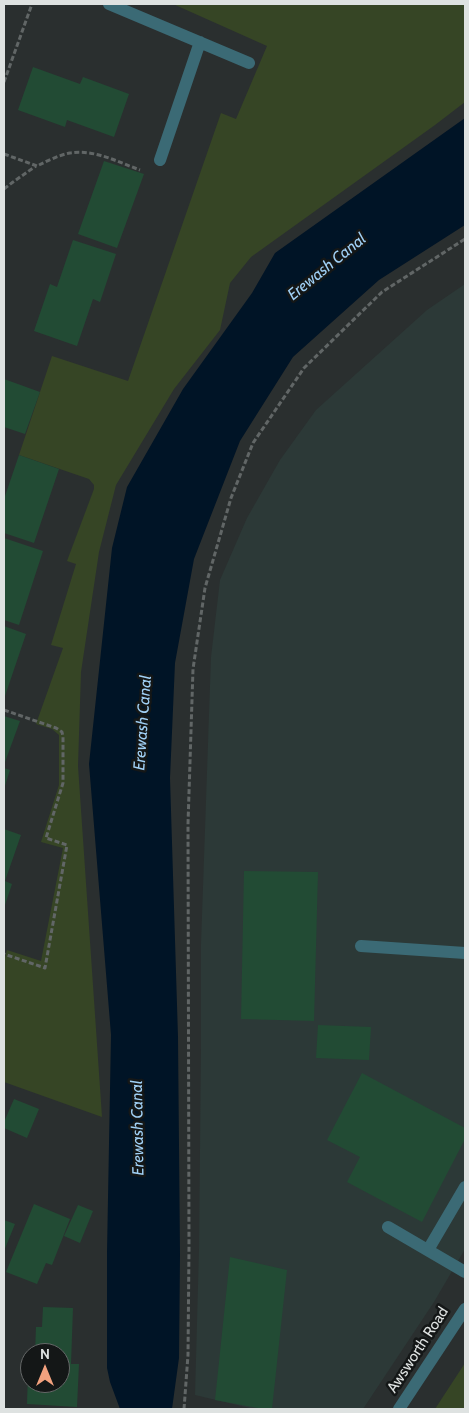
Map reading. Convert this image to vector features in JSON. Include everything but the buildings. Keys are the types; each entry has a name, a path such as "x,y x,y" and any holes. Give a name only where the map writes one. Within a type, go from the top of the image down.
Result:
{"street":[{"path":"115,5 249,63"},
{"path":"160,160 200,42"},
{"path":"361,946 465,953"},
{"path":"428,1250 465,1187"},
{"path":"388,1227 465,1272"},
{"name":"Awsworth Road","path":"399,1409 464,1315"}],"path":[{"path":"4,82 32,4"},
{"path":"4,189 37,166 69,153 93,153 155,176 160,160"},
{"path":"4,154 37,166"},
{"path":"184,1409 188,1355 189,1256 188,814 194,669 205,588 231,498 253,443 304,368 382,292 465,239"},
{"path":"4,710 56,728 62,732 63,783 46,838 67,845 45,968 5,955"}],"shaded area":[{"path":"465,284 465,1249 434,1302 363,1409 254,1409 195,1395 199,1249 201,944 211,657 220,580 247,518 280,460 316,410 427,310"}],"green space":[{"path":"173,4 465,4 465,102 251,257 230,283 220,330 174,389 116,485 99,552 81,672 78,766 102,1117 4,1082 4,961 7,950 41,961 63,848 41,842 59,785 59,735 52,729 36,724 63,648 51,645 76,564 67,561 94,489 94,485 89,479 19,455 52,356 128,381 221,113 236,119 267,46"},
{"path":"465,1363 465,1409 435,1409"}],"water":[{"name":"Erewash Canal","path":"465,118 465,225 379,280 293,357 240,441 194,559 175,663 170,778 178,1037 179,1358 172,1409 120,1409 107,1368 111,1035 89,764 112,548 127,487 183,389 252,293 275,253"}]}
